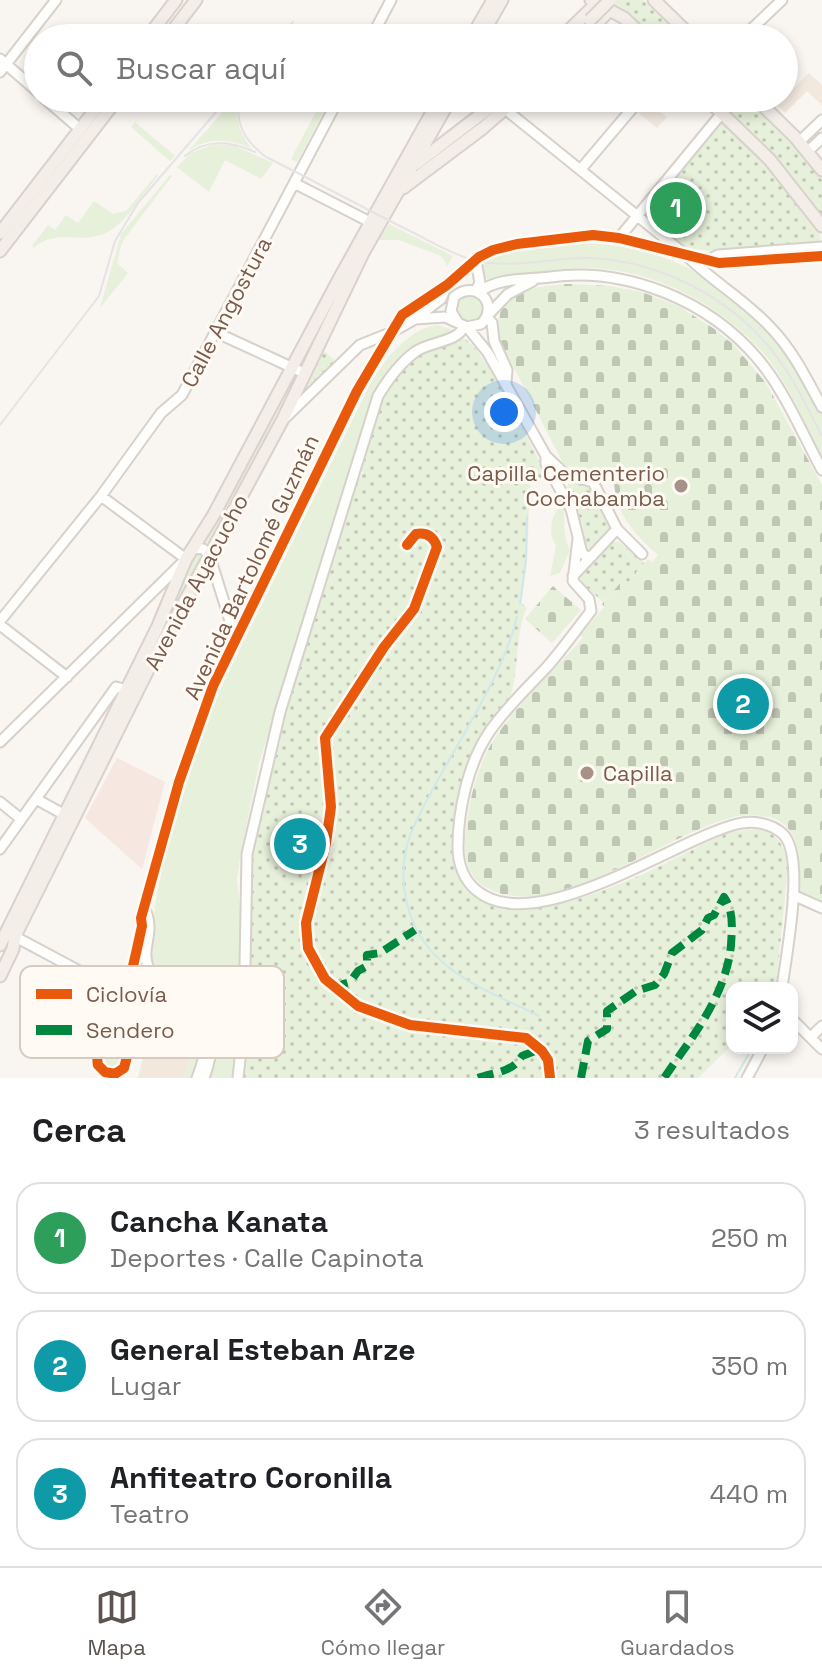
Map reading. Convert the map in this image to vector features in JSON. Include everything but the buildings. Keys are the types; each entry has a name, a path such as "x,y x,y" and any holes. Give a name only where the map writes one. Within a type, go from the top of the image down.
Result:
{"main road":[{"path":"178,24 196,0"},
{"path":"479,24 493,0"},
{"path":"488,24 502,0"},
{"path":"496,24 510,0"},
{"path":"654,0 679,24"},
{"path":"574,24 594,2 610,5 630,24"},
{"path":"161,24 182,3"},
{"path":"167,24 182,3"},
{"path":"589,24 610,5"},
{"path":"0,233 93,112"},
{"path":"0,251 107,112"},
{"path":"412,168 438,112"},
{"path":"397,186 438,112"},
{"path":"444,112 450,125 463,129"},
{"path":"397,186 412,168 491,112"},
{"path":"397,186 494,112"},
{"path":"769,112 822,170"},
{"path":"722,113 783,174 822,226"},
{"name":"Avenida Ayacucho","path":"0,945 11,934 283,419 298,371 370,222 397,186"},
{"name":"Avenida Ayacucho","path":"0,976 13,949 11,934 65,815 158,626 186,559 298,371 397,186"}],"street":[{"path":"36,24 56,0"},
{"path":"378,24 391,0"},
{"path":"757,24 782,0"},
{"path":"24,39 2,65 24,82"},
{"path":"60,112 80,129"},
{"name":"Calle Angostura","path":"0,623 101,496 161,413 182,395 332,112"},
{"path":"513,112 771,327 795,357 822,407"},
{"path":"581,169 629,112"},
{"path":"619,238 722,113"},
{"path":"799,142 822,120"},
{"path":"807,152 822,138"},
{"path":"294,183 370,222"},
{"path":"390,333 402,315 486,253 517,244 593,235 619,238 719,263 822,256"},
{"path":"709,260 718,255 822,247"},
{"path":"474,290 480,283 476,261"},
{"path":"452,301 458,293 487,286 579,275 619,279 655,288 699,309 741,340 774,381 822,470"},
{"path":"415,319 445,317 463,326 476,326 508,294 539,278"},
{"path":"449,283 474,290 488,303 487,316 507,370 506,383"},
{"path":"449,283 452,315 481,343 546,456 559,470 573,478 588,480 598,487 605,511 617,529 642,554"},
{"path":"283,419 353,350 415,319 441,299 449,283"},
{"path":"245,966 247,854 280,712 378,396 414,353 460,334 463,326"},
{"path":"215,332 298,371"},
{"name":"Avenida Bartolomé Guzmán","path":"132,966 144,905 213,686 357,391 390,333"},
{"path":"546,456 546,464 571,509 582,553 592,556"},
{"path":"563,495 565,484 573,478"},
{"path":"0,742 186,559 101,496"},
{"path":"572,576 617,529"},
{"path":"578,539 572,576 576,586 589,599 591,611 489,732 470,776 461,814 459,864 470,884 479,893 494,900 510,904 546,901 624,875 707,835 738,824 757,822 782,833 789,842 795,868 783,982"},
{"path":"193,548 203,549 210,557 230,621 241,630"},
{"path":"0,623 67,677"},
{"path":"0,849 116,687 127,690"},
{"path":"36,799 65,815"},
{"path":"0,802 21,819"},
{"path":"793,895 822,908"},
{"path":"144,905 150,924 145,956 148,966"},
{"path":"11,934 70,966"},
{"path":"798,1025 822,1049"},
{"path":"811,1037 822,1026"},
{"path":"747,1078 760,1054"},
{"name":"Avenida Bartolomé Guzmán","path":"98,1058 98,1065 109,1074 120,1072 127,1058"},
{"path":"197,1078 203,1058"},
{"path":"204,1078 211,1058"},
{"path":"238,1078 240,1058"}],"shaded area":[{"path":"809,73 822,85 822,105 807,91 798,100 798,84"},
{"path":"638,112 661,112 667,117 657,128"},
{"path":"117,758 165,782 142,869 85,818"},
{"path":"143,1058 190,1058 184,1078 138,1078"}],"green space":[{"path":"603,0 643,0 670,24 637,24 625,12"},
{"path":"223,112 237,112 239,125 252,149 220,141 189,150"},
{"path":"316,112 324,112 297,162 291,159"},
{"path":"728,112 761,112 798,148 822,180 822,217 786,169"},
{"path":"135,122 175,156 170,161 131,127"},
{"path":"719,122 725,124 775,174 820,233 821,243 712,251 693,249 681,245 648,219 650,206"},
{"path":"214,144 233,145 273,163 261,179 225,160 209,192 177,167 191,153"},
{"path":"157,174 132,209 109,231 92,237 50,239 34,248 32,246 48,225 55,230 66,215 78,223 94,201 113,214 126,211"},
{"path":"170,175 122,242 117,263 128,273 100,308 121,234"},
{"path":"389,224 453,256 447,267 439,255 399,240 378,240"},
{"path":"588,243 620,246 676,263 702,275 747,310 788,355 817,399 822,413 822,456 789,391 765,355 729,321 686,294 663,283 615,270 564,269 487,279 482,276 482,266 502,254"},
{"path":"568,284 610,286 642,292 678,306 713,328 734,345 766,383 822,485 822,904 800,893 797,848 788,828 780,821 761,816 738,816 711,824 612,871 545,894 514,896 487,888 476,880 469,869 465,849 469,808 478,775 494,740 583,638 580,635 624,578 628,581 648,559 652,562 658,555 620,510 614,474 569,467 563,463 497,335 498,320 510,299 529,289"},
{"path":"477,293 486,310 479,320 466,321 456,312 457,301 461,295"},
{"path":"437,325 458,331 446,336 383,382 371,403 259,763 237,879 241,918 239,966 153,966 150,959 153,925 165,856 220,690 372,380 407,339"},
{"path":"464,338 474,347 497,381 546,475 530,484 527,561 521,603 527,608 521,626 513,687 508,702 473,750 456,811 453,849 460,877 476,896 499,906 530,908 568,902 612,887 728,833 751,829 768,832 781,844 785,853 788,866 777,982 726,982 726,1051 698,1078 243,1078 245,1058 284,1058 284,966 248,966 249,864 285,709 348,498 363,472 359,470 380,404 397,375 423,352"},
{"path":"320,348 336,361 304,390 302,389"},
{"path":"295,374 298,376 273,431 209,549 200,543 220,514"},
{"path":"578,481 592,486 610,529 589,554 583,550 582,523 567,488 569,483"},
{"path":"561,501 570,550 560,573 550,576 556,546 551,535 552,520"},
{"path":"611,542 619,542 644,563 628,582 624,579 603,602 583,584 581,577"},
{"path":"196,553 204,556 109,738"},
{"path":"553,586 581,610 552,643 525,619"},
{"path":"146,928 150,966 136,966"},
{"path":"102,1058 124,1058 116,1070 109,1070"},
{"path":"190,1058 198,1058 194,1078 184,1078"},
{"path":"213,1058 237,1058 234,1078 208,1078"}],"waterway":[{"path":"520,604 526,560 527,516"},
{"path":"517,617 492,682 413,827 403,874 412,920 439,959 474,984 539,1016"},
{"path":"735,1078 749,1054"}],"tram line":[{"path":"0,425 99,296 115,241 138,203 216,112"},
{"path":"239,112 243,132 266,157 457,254 502,264 574,258 616,261 643,266 694,286 739,317 777,357 822,436"},
{"path":"185,156 202,146 219,143 237,145 255,152"}],"marked path":[{"path":"581,1078 588,1041 607,1029 607,1011 636,991 655,985 664,974 672,953 702,930 724,897 732,926 728,964 715,999 664,1078"},
{"path":"336,993 367,966 367,955 380,953 415,930"},
{"path":"478,1078 508,1069 522,1056 535,1051"}],"cycle path":[{"path":"133,966 141,918 179,782 213,686 357,391 402,315 447,285 479,257 517,244 593,235 619,238 719,263 822,256"},
{"path":"407,545 416,534 424,534 432,538 437,547 414,609 384,647 325,738 331,807 326,843 306,923 308,948 325,979 358,1006 410,1025 526,1038 548,1060 550,1078"},
{"path":"97,1058 98,1065 105,1072 115,1074 124,1068 127,1058"}],"place":[{"name":"Cancha Kanata","path":"676,208"},
{"name":"Capilla Cementerio Cochabamba","path":"681,486"},
{"name":"General Esteban Arze","path":"743,704"},
{"name":"Capilla","path":"587,773"},
{"name":"Anfiteatro Coronilla","path":"300,844"}]}
